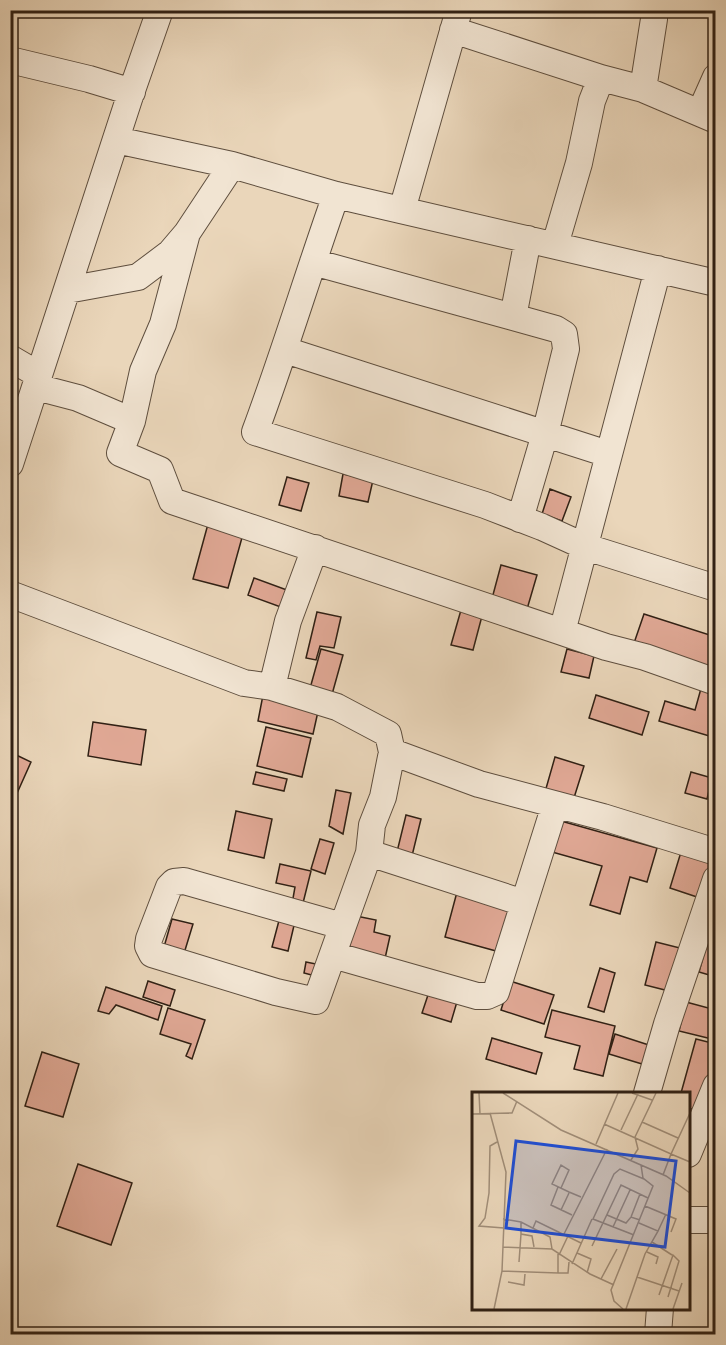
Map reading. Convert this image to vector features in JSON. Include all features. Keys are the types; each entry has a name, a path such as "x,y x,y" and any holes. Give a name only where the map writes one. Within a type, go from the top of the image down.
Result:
{"street":[{"path":"10,464 160,10"},
{"path":"643,89 654,19"},
{"path":"402,210 456,20 601,78 643,89 708,116 716,77"},
{"path":"10,60 132,92"},
{"path":"555,245 579,164 592,101 601,78"},
{"path":"116,140 232,165 336,195 716,283"},
{"path":"67,290 138,277 170,253 187,233 232,165"},
{"path":"336,195 285,350 255,432 455,495 520,519 585,548 716,588"},
{"path":"187,233 163,324 143,371 132,421 120,453 160,470 172,501 315,548 404,581 466,599 562,633 645,657 716,682"},
{"path":"513,317 528,239"},
{"path":"313,262 556,329 564,334 566,349 545,434 520,519"},
{"path":"562,633 658,269"},
{"path":"285,350 608,454"},
{"path":"10,358 38,381 132,421"},
{"path":"272,687 288,621 315,548"},
{"path":"10,594 244,683 272,687 337,707 388,734 392,752 383,797 372,825 369,853 316,1001 276,992 152,954 148,946 169,887 174,882 184,881 342,926"},
{"path":"392,752 479,784 603,817 716,852"},
{"path":"333,955 477,996 487,996 496,992 555,805"},
{"path":"369,853 525,903"},
{"path":"647,1092 667,1024 716,879"},
{"path":"690,1144 695,1119 716,1086"},
{"path":"690,1220 716,1220"},
{"path":"658,1335 660,1309"}],"building":[{"path":"343,474 373,480 368,502 339,496"},
{"path":"287,477 309,483 301,511 279,505"},
{"path":"550,489 571,497 562,521 542,514"},
{"path":"208,524 243,534 228,588 193,579"},
{"path":"501,565 537,575 525,616 490,606"},
{"path":"254,578 295,593 289,610 248,595"},
{"path":"461,610 482,616 473,650 451,645"},
{"path":"317,612 341,617 334,648 320,646 316,660 306,658"},
{"path":"644,614 716,637 716,652 709,671 633,646"},
{"path":"321,649 343,655 331,698 309,692"},
{"path":"567,649 594,656 589,678 561,672"},
{"path":"702,685 716,689 716,738 659,721 665,701 695,710"},
{"path":"263,695 319,707 313,734 258,721"},
{"path":"596,695 649,712 642,735 589,718"},
{"path":"93,722 146,730 141,765 88,756"},
{"path":"266,727 311,738 302,777 257,766"},
{"path":"10,752 31,762 14,800 10,798"},
{"path":"555,757 584,766 573,801 545,792"},
{"path":"256,772 287,779 284,791 253,784"},
{"path":"691,772 712,778 707,799 685,793"},
{"path":"336,790 351,793 343,834 329,826"},
{"path":"236,811 272,819 264,858 228,850"},
{"path":"406,815 421,819 410,864 395,860"},
{"path":"561,821 657,848 647,882 630,877 620,914 590,905 602,866 552,852"},
{"path":"320,839 334,843 325,874 311,869"},
{"path":"681,852 712,862 700,898 670,888"},
{"path":"280,864 311,871 302,907 292,904 295,887 276,883"},
{"path":"457,892 519,909 507,954 445,937"},
{"path":"281,913 296,917 288,951 272,947"},
{"path":"356,916 376,920 374,932 390,936 384,963 348,954"},
{"path":"172,919 193,924 182,960 162,954"},
{"path":"656,942 684,949 673,992 645,985"},
{"path":"707,943 716,946 716,977 699,972"},
{"path":"306,962 326,966 323,978 304,973"},
{"path":"600,968 615,973 604,1012 588,1007"},
{"path":"148,981 175,990 170,1006 143,997"},
{"path":"510,981 554,995 544,1024 501,1010"},
{"path":"431,986 459,995 451,1022 422,1013"},
{"path":"106,987 162,1006 158,1020 116,1005 109,1014 98,1011"},
{"path":"686,1002 716,1010 716,1040 679,1031"},
{"path":"168,1008 205,1020 192,1059 186,1056 191,1044 160,1034"},
{"path":"552,1010 615,1026 603,1076 574,1069 580,1046 545,1037"},
{"path":"615,1034 658,1048 652,1067 609,1054"},
{"path":"492,1038 542,1053 536,1074 486,1059"},
{"path":"696,1039 716,1044 716,1052 699,1111 690,1109 690,1092 681,1092"},
{"path":"42,1052 79,1064 63,1117 25,1106"},
{"path":"78,1164 132,1183 111,1245 57,1226"}]}
